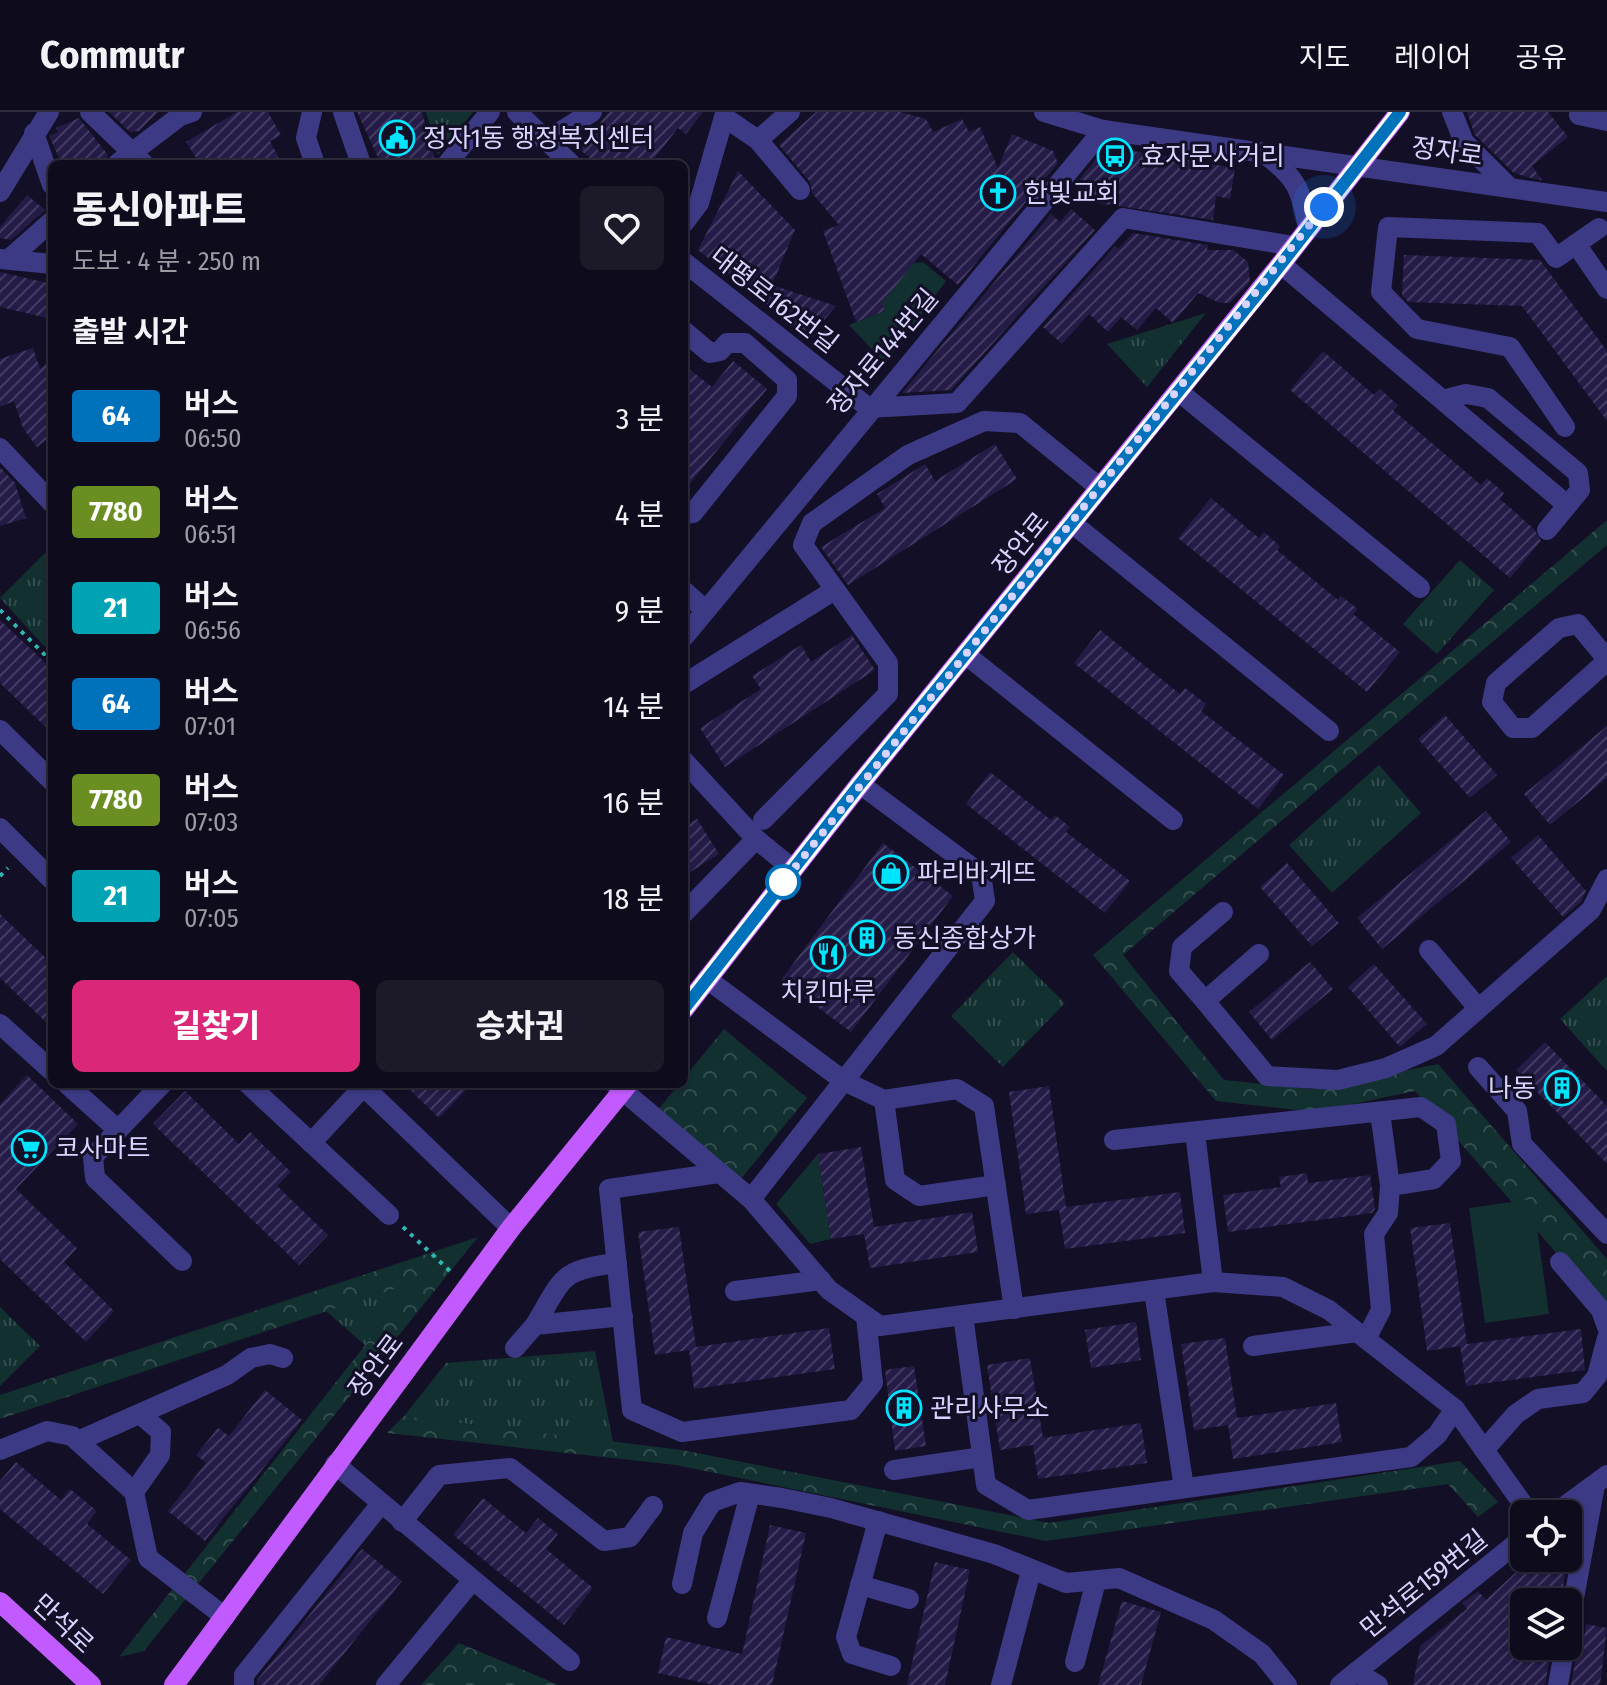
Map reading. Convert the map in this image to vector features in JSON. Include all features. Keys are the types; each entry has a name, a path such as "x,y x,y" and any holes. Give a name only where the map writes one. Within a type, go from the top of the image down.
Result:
{"main road":[{"name":"장안로","path":"688,1004 860,784 1281,264 1400,112"},
{"name":"장안로","path":"174,1685 511,1228 620,1088"},
{"name":"만석로","path":"0,1602 91,1685"}],"street":[{"path":"90,112 131,160 180,116 192,112"},
{"path":"312,112 306,138 314,160"},
{"path":"343,112 360,160"},
{"path":"450,160 490,112"},
{"path":"517,112 566,160"},
{"path":"545,141 592,112"},
{"path":"758,140 790,112"},
{"name":"정자로","path":"1044,112 1103,130 1607,202"},
{"path":"1452,112 1464,142 1508,186"},
{"path":"1580,112 1579,115 1607,121"},
{"path":"688,218 699,203 724,117 758,140 800,190"},
{"path":"37,121 48,168"},
{"path":"0,192 37,121"},
{"name":"정자로144번길","path":"688,632 869,408 1103,130"},
{"path":"1262,153 1291,174 1303,201 1308,228"},
{"path":"1565,427 1510,347 1417,329 1381,292 1388,227 1538,233 1556,258 1576,244 1603,233 1574,195"},
{"path":"869,408 957,403 1123,218 1294,246"},
{"path":"4,259 48,224"},
{"path":"1576,244 1607,289"},
{"path":"4,259 48,264"},
{"path":"1281,264 1567,505"},
{"name":"대평로162번길","path":"688,265 869,408"},
{"path":"688,334 710,353 720,351 727,343 745,343 787,380 787,396 693,513 688,514"},
{"path":"1178,391 1420,588"},
{"path":"1443,400 1466,394 1488,398 1578,473 1580,490 1547,530"},
{"path":"688,909 888,694 888,663 833,591 803,545 812,523 908,455 984,421 1020,423 1100,488"},
{"path":"0,448 48,499"},
{"path":"1072,523 1329,731"},
{"path":"688,682 833,591"},
{"path":"688,595 705,610"},
{"path":"1578,624 1607,660 1532,728 1513,728 1492,702 1496,683 1559,628 1578,624"},
{"path":"965,654 1173,820"},
{"path":"0,730 48,777"},
{"path":"688,768 759,830 793,869"},
{"path":"751,1199 985,901 981,874 860,784"},
{"path":"0,828 48,876"},
{"path":"1223,912 1182,947 1179,971 1267,1076 1294,1080 1338,1080 1386,1068 1436,1046 1591,910 1607,879"},
{"path":"1429,950 1478,1008"},
{"path":"1205,1001 1259,954"},
{"path":"707,979 844,1081 884,1100 957,1089 984,1106 1014,1309"},
{"path":"3,1033 48,1068"},
{"path":"1478,1067 1517,1111 1522,1144 1607,1234"},
{"path":"71,1088 118,1130"},
{"path":"158,1088 93,1157 95,1178 182,1261"},
{"path":"252,1088 389,1215"},
{"path":"311,1143 360,1088"},
{"path":"366,1088 511,1228"},
{"path":"624,1088 751,1199 821,1280 880,1326 1213,1282 1283,1287 1329,1310 1455,1409 1520,1500"},
{"path":"884,1100 895,1180 919,1196 996,1185"},
{"path":"1114,1140 1421,1107 1446,1124 1451,1161 1434,1179 1390,1186"},
{"path":"1253,1346 1361,1336 1381,1310 1374,1234 1388,1213 1390,1186 1380,1112"},
{"path":"1195,1132 1213,1282"},
{"path":"719,1173 609,1189 632,1410 682,1432 851,1410 873,1383 866,1316"},
{"path":"1560,1262 1601,1310 1607,1327"},
{"path":"515,1348 535,1325 565,1274 579,1267 617,1263"},
{"path":"735,1291 821,1280"},
{"path":"1154,1291 1184,1488"},
{"path":"963,1315 986,1485 1028,1510 1411,1457 1437,1435 1455,1409"},
{"path":"535,1325 623,1316"},
{"path":"1484,1450 1516,1414 1538,1399 1583,1393 1597,1376 1607,1338"},
{"path":"78,1441 227,1375 251,1358 270,1354 283,1358"},
{"path":"134,1492 160,1455 161,1432 140,1414"},
{"path":"0,1450 47,1431 72,1436 134,1492 148,1558 225,1617"},
{"path":"894,1470 982,1457"},
{"path":"335,1464 380,1505 570,1661"},
{"path":"402,1522 439,1475 510,1468 604,1541 630,1537 653,1506"},
{"path":"1573,1500 1601,1480"},
{"path":"1577,1588 1601,1480"},
{"path":"682,1584 693,1533 712,1502 740,1492 831,1508 878,1521 994,1554 1066,1583 1119,1578 1214,1620 1262,1654 1287,1685"},
{"path":"717,1618 750,1494"},
{"path":"244,1685 244,1675 380,1505"},
{"path":"878,1521 846,1637 852,1654 891,1666"},
{"name":"만석로159번길","path":"1352,1681 1510,1549"},
{"path":"1001,1685 1031,1571"},
{"path":"386,1685 472,1581"},
{"path":"1075,1662 1096,1581"},
{"path":"860,1585 909,1599"},
{"path":"1558,1685 1562,1660"},
{"path":"1352,1681 1378,1685"}],"path":[{"path":"0,610 44,654 48,650"},
{"path":"389,1215 467,1287"}],"green space":[{"path":"426,112 473,112 438,155"},
{"path":"923,262 946,281 885,363 849,325 885,311 881,301 914,263"},
{"path":"1206,313 1147,387 1107,344"},
{"path":"1607,520 1607,545 1123,955 1224,1080 1311,1089 1438,1064 1607,1259 1607,1311 1415,1091 1315,1112 1216,1101 1093,955"},
{"path":"48,550 48,644 45,647 0,598"},
{"path":"1460,560 1494,590 1437,654 1403,624"},
{"path":"1379,765 1421,813 1332,893 1289,845"},
{"path":"1013,952 1065,1003 1003,1067 951,1016"},
{"path":"1607,976 1607,1071 1560,1019"},
{"path":"724,1029 807,1098 740,1180 657,1111 676,1088 688,1088 688,1073"},
{"path":"818,1154 831,1239 810,1244 776,1204"},
{"path":"1533,1199 1549,1314 1485,1323 1469,1208"},
{"path":"478,1237 144,1651 119,1657 415,1282 0,1419 0,1395"},
{"path":"416,1281 366,1346 326,1311"},
{"path":"0,1307 40,1346 0,1386"},
{"path":"595,1351 613,1442 404,1416 446,1363"},
{"path":"404,1416 682,1450 1049,1523 1460,1461 1498,1502 1478,1517 1448,1484 1046,1541 676,1465 387,1433"},
{"path":"459,1643 559,1685 421,1685"}],"building":[{"path":"109,112 158,112 139,131 130,132"},
{"path":"237,112 268,112 281,135 270,141 280,160 197,160 186,142"},
{"name":"정자1동 행정복지센터","path":"357,112 422,112 435,160 379,160"},
{"path":"609,112 703,112 686,134 678,128 653,160 592,160 578,148"},
{"path":"816,112 900,112 926,119 933,132 962,119 969,132 980,127 998,168 1012,134 1053,151 1058,163 958,285 921,254 882,303 885,311 856,322 823,231 839,225 812,193 810,182 779,145"},
{"path":"1467,112 1548,112 1568,137 1532,166 1542,180 1531,178 1514,173 1475,135"},
{"path":"79,118 108,155 106,160 60,160 49,136 58,132 56,128"},
{"path":"1115,148 1235,168 1230,199 1216,196 1213,220 1078,200 1078,181 1100,154"},
{"path":"738,171 795,230 772,285 836,306 809,338 698,250"},
{"path":"27,195 45,210 11,240 0,238 0,227"},
{"path":"1071,209 1095,230 951,390 902,393 1051,214 1060,222"},
{"path":"1133,233 1208,245 1207,250 1233,250 1248,262 1250,282 1230,303 1220,303 1198,293 1173,323 1156,308 1137,330 1121,317 1108,332 1089,314 1062,344 1043,327 1115,246 1118,249"},
{"path":"1404,255 1540,260 1607,351 1607,421 1522,306 1408,302 1402,295"},
{"path":"0,272 48,283 48,318 0,307"},
{"path":"33,348 40,369 48,362 48,438 37,447 23,428 14,401 0,407 0,359"},
{"path":"1323,351 1374,395 1380,389 1398,405 1393,410 1481,485 1487,478 1504,493 1500,499 1534,529 1541,541 1510,578 1290,390"},
{"path":"733,361 767,389 688,486 688,368 712,387"},
{"path":"995,444 1017,479 848,585 821,547 885,508 877,494 925,464 935,481"},
{"path":"0,467 15,483 26,518 0,526"},
{"path":"1211,498 1259,538 1264,532 1280,546 1277,550 1338,600 1341,596 1358,609 1353,614 1400,652 1367,692 1178,538"},
{"path":"0,620 48,665 48,729 0,683"},
{"path":"1100,630 1180,694 1185,688 1206,704 1201,711 1284,775 1258,809 1074,663"},
{"path":"852,635 875,670 725,767 700,728 761,689 752,676 801,645 811,662"},
{"path":"1445,715 1497,775 1470,798 1418,739"},
{"path":"1607,726 1607,778 1550,825 1524,794"},
{"path":"990,772 1051,820 1055,815 1070,827 1066,832 1130,881 1105,913 966,804"},
{"path":"1486,811 1511,842 1382,949 1357,918"},
{"path":"697,819 719,854 688,873 688,825"},
{"path":"1538,835 1586,891 1581,902 1563,917 1511,858"},
{"name":"동신종합상가","path":"883,843 953,896 851,1032 781,980"},
{"path":"1287,863 1339,923 1312,946 1260,887"},
{"path":"0,914 48,960 48,1024 0,978"},
{"path":"1310,962 1333,989 1272,1040 1249,1012"},
{"path":"1374,964 1427,1024 1400,1047 1348,987"},
{"name":"나동","path":"1545,1042 1607,1106 1607,1164 1516,1070"},
{"path":"27,1075 78,1124 16,1189 77,1248 64,1262 114,1311 86,1342 0,1259 0,1104"},
{"path":"1049,1086 1066,1207 1180,1192 1185,1233 1065,1249 1059,1210 1026,1214 1009,1092"},
{"path":"408,1088 468,1088 439,1118"},
{"path":"185,1091 239,1144 250,1132 291,1172 277,1186 328,1235 299,1265 153,1124"},
{"path":"861,1147 874,1227 972,1212 978,1252 870,1268 864,1234 831,1239 818,1154"},
{"path":"1307,1173 1308,1183 1370,1175 1375,1209 1372,1213 1228,1232 1223,1195 1281,1187 1279,1177"},
{"path":"1450,1223 1467,1344 1581,1329 1585,1370 1466,1386 1460,1346 1427,1351 1410,1228"},
{"path":"679,1227 696,1347 829,1328 835,1369 694,1389 689,1350 655,1355 638,1232"},
{"path":"1136,1322 1141,1360 1091,1368 1085,1330"},
{"path":"1225,1338 1237,1418 1336,1403 1342,1442 1233,1459 1228,1425 1194,1430 1181,1344"},
{"path":"1030,1358 1043,1438 1141,1423 1147,1463 1038,1479 1033,1445 1000,1450 987,1365"},
{"name":"관리사무소","path":"914,1366 926,1446 895,1451 885,1370"},
{"path":"265,1390 302,1420 205,1541 168,1511 206,1463 196,1455 218,1428 229,1436"},
{"path":"16,1462 61,1500 70,1489 97,1511 87,1524 131,1560 103,1594 0,1509 0,1481"},
{"path":"483,1498 526,1533 538,1518 558,1534 546,1549 593,1588 564,1625 453,1535"},
{"path":"770,1525 806,1533 772,1685 714,1685 658,1673 666,1637 742,1654"},
{"path":"362,1549 402,1581 319,1685 257,1685 257,1680"},
{"path":"935,1562 970,1570 945,1685 907,1685"},
{"path":"1516,1572 1566,1572 1563,1587 1510,1588 1510,1660 1549,1660 1545,1685 1413,1685 1420,1646 1467,1609 1462,1603 1478,1591 1486,1600"},
{"path":"1122,1601 1161,1612 1141,1685 1098,1685"},
{"path":"1586,1624 1607,1628 1600,1685 1571,1685 1575,1660 1582,1660"}],"bus line":[{"name":"64","path":"688,1004 860,784 1264,286 1400,112"}],"place":[{"name":"정자1동 행정복지센터","path":"397,138"},
{"name":"효자문사거리","path":"1115,156"},
{"name":"한빛교회","path":"998,193"},
{"name":"파리바게뜨","path":"891,873"},
{"name":"동신종합상가","path":"867,938"},
{"name":"치킨마루","path":"828,954"},
{"name":"나동","path":"1562,1088"},
{"name":"코사마트","path":"29,1148"},
{"name":"관리사무소","path":"904,1408"}],"route":[{"path":"783,882 776,891 1264,286 1324,207"}]}
